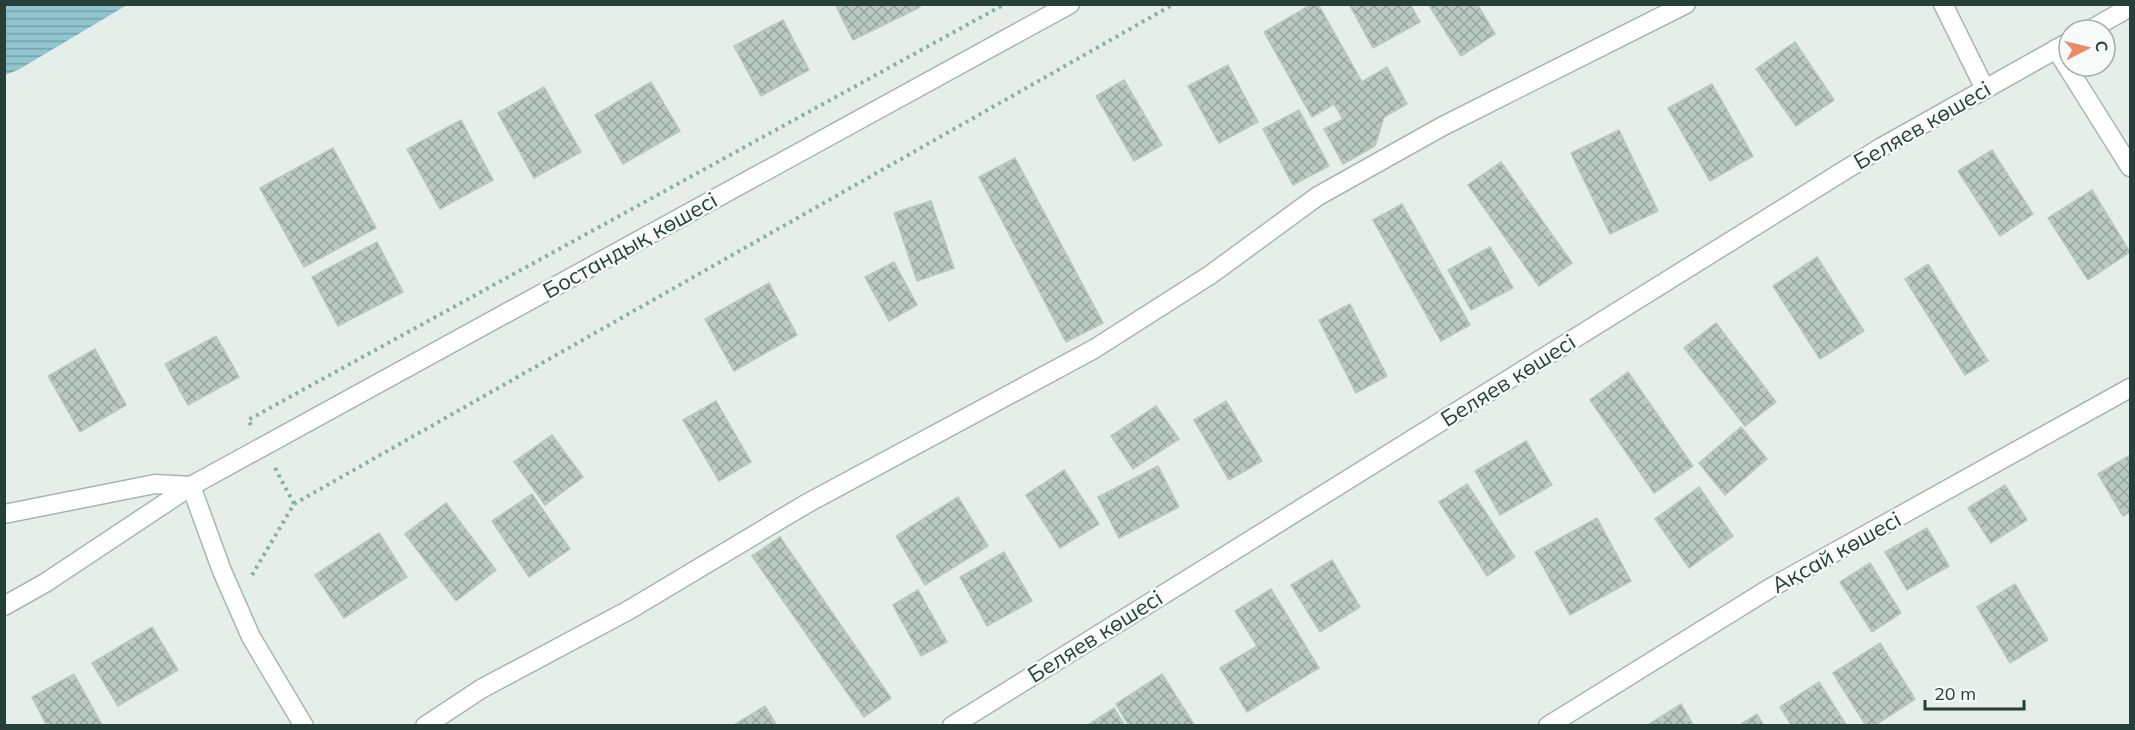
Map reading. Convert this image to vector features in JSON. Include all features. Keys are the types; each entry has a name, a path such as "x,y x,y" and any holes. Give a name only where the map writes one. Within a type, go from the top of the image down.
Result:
{"street":[{"name":"Бостандық көшесі","path":"4,606 45,583 191,486 1070,4"},
{"path":"425,726 482,689 628,610 806,504 1095,349 1210,275 1318,196 1443,126 1686,4"},
{"path":"1942,4 1984,89"},
{"path":"2111,18 2130,7"},
{"name":"Беляев көшесі","path":"952,726 1882,147 2057,49"},
{"path":"2080,78 2130,167"},
{"name":"Ақсай көшесі","path":"1548,726 1772,587 2130,388"},
{"path":"4,514 154,484 191,486 251,637 304,726"}],"path":[{"path":"236,602 294,504 1174,4"}],"water":[{"path":"5,4 127,5 18,70 5,75"}],"building":[{"path":"835,4 919,4 920,7 853,40"},
{"path":"1312,4 1318,4 1362,82 1387,67 1407,104 1384,117 1375,146 1343,164 1324,129 1343,119 1334,104 1312,117 1264,32"},
{"path":"1349,4 1410,4 1420,22 1373,48"},
{"path":"1428,4 1477,4 1495,34 1461,56"},
{"path":"783,20 809,70 761,96 734,46"},
{"path":"1795,42 1834,100 1796,126 1756,69"},
{"path":"1228,65 1258,122 1219,143 1188,86"},
{"path":"1124,80 1162,145 1134,161 1096,96"},
{"path":"651,82 680,131 623,164 595,115"},
{"path":"1712,84 1753,156 1710,181 1668,108"},
{"path":"544,87 581,152 534,178 498,113"},
{"path":"1299,110 1329,166 1293,185 1263,129"},
{"path":"461,120 493,180 440,209 407,149"},
{"path":"1619,130 1658,211 1610,234 1571,153"},
{"path":"333,148 376,228 304,267 260,188"},
{"path":"1992,150 2033,214 2000,236 1958,171"},
{"path":"1015,158 1103,323 1066,342 979,177"},
{"path":"1501,162 1572,263 1539,286 1468,185"},
{"path":"2092,190 2130,252 2088,280 2048,218"},
{"path":"931,201 954,268 917,281 894,213"},
{"path":"1402,204 1470,325 1441,341 1373,220"},
{"path":"377,242 403,292 338,326 312,277"},
{"path":"1490,247 1513,288 1471,310 1448,270"},
{"path":"1817,257 1864,331 1820,359 1773,286"},
{"path":"894,262 917,305 889,321 865,277"},
{"path":"1928,264 1988,361 1965,375 1905,279"},
{"path":"769,283 797,335 734,371 705,319"},
{"path":"1350,304 1387,376 1356,393 1319,320"},
{"path":"1716,323 1776,402 1745,426 1684,348"},
{"path":"216,336 239,377 188,405 165,364"},
{"path":"95,349 126,405 80,432 48,376"},
{"path":"1628,372 1693,466 1654,493 1590,400"},
{"path":"716,401 751,462 719,481 683,420"},
{"path":"1226,401 1262,461 1229,480 1194,420"},
{"path":"1156,406 1179,439 1133,469 1111,436"},
{"path":"1741,427 1767,459 1725,495 1699,463"},
{"path":"552,435 583,477 545,505 514,462"},
{"path":"1526,441 1552,485 1500,515 1475,471"},
{"path":"2130,455 2130,512 2123,516 2098,474"},
{"path":"1158,466 1179,507 1119,538 1098,497"},
{"path":"1064,470 1099,524 1060,548 1026,495"},
{"path":"1467,484 1515,557 1487,576 1439,502"},
{"path":"2005,485 2027,520 1991,543 1968,508"},
{"path":"1699,487 1733,536 1689,568 1655,519"},
{"path":"532,494 570,549 529,577 492,521"},
{"path":"958,497 988,546 925,585 896,536"},
{"path":"446,503 496,570 456,601 405,534"},
{"path":"1597,518 1631,581 1570,615 1535,552"},
{"path":"1927,528 1949,566 1907,590 1885,552"},
{"path":"379,533 407,577 344,618 315,575"},
{"path":"780,537 891,698 864,717 752,556"},
{"path":"1004,552 1032,601 987,626 960,577"},
{"path":"1332,560 1360,607 1320,632 1291,585"},
{"path":"1870,563 1901,613 1872,632 1840,582"},
{"path":"2015,584 2048,640 2010,663 1977,607"},
{"path":"1271,589 1319,668 1247,712 1220,668 1257,646 1235,611"},
{"path":"918,590 947,642 921,656 893,605"},
{"path":"152,627 178,670 118,706 92,663"},
{"path":"1880,643 1915,699 1874,726 1866,726 1833,673"},
{"path":"74,674 102,725 47,726 32,697"},
{"path":"1162,674 1195,726 1129,726 1116,704"},
{"path":"1819,682 1847,726 1792,726 1780,707"},
{"path":"1681,704 1694,726 1646,726"},
{"path":"765,706 777,726 732,726"},
{"path":"1114,708 1125,726 1086,726"},
{"path":"1757,714 1764,726 1738,726"}]}
